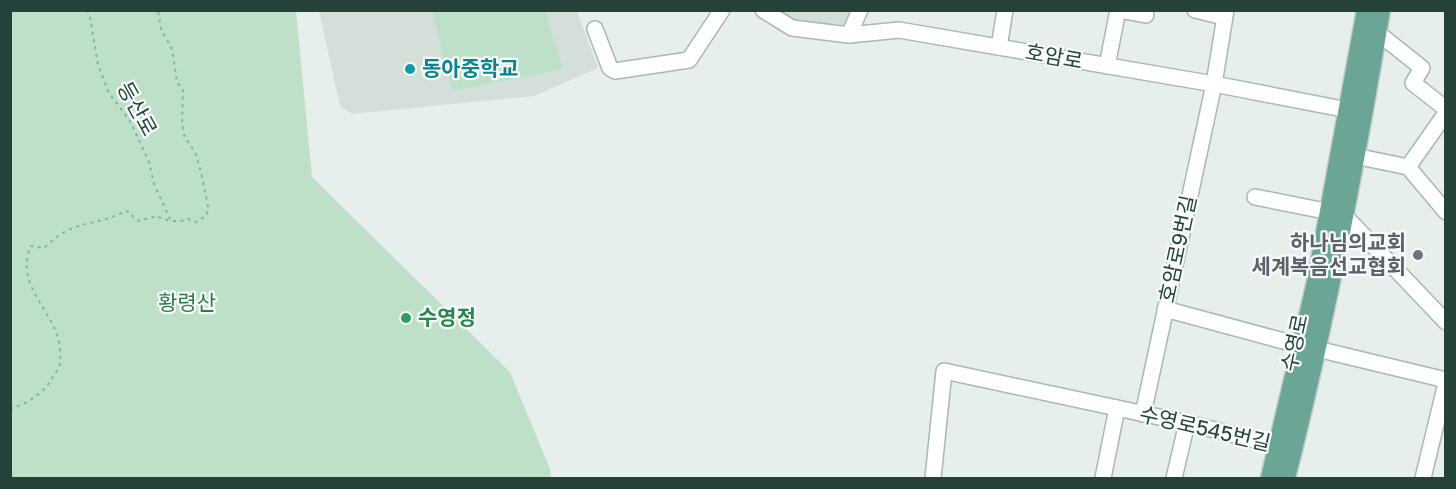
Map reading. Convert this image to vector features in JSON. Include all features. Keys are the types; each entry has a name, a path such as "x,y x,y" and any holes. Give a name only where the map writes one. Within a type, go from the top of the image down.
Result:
{"main road":[{"name":"수영로","path":"1286,478 1286,448 1310,348 1337,214 1348,110 1366,10"},
{"name":"수영로","path":"1337,214 1355,156 1381,10"},
{"name":"수영로","path":"1270,478 1286,448"}],"street":[{"path":"595,29 610,68 615,71 689,60 722,10"},
{"name":"호암로","path":"763,10 792,28 849,35 900,30 1214,84 1348,110"},
{"path":"849,35 860,10"},
{"path":"999,47 1005,10"},
{"path":"1107,66 1118,10 1146,15"},
{"path":"1195,10 1225,14"},
{"name":"호암로9번길","path":"1143,414 1214,84 1225,14"},
{"path":"1377,33 1422,68 1413,83 1446,109"},
{"path":"1408,166 1446,113"},
{"path":"1355,156 1408,166 1446,212"},
{"path":"1255,197 1337,214 1443,314"},
{"name":"수영로","path":"1165,309 1310,348"},
{"path":"1310,348 1446,382 1423,478"},
{"name":"수영로545번길","path":"933,478 944,371 1187,423 1286,448"},
{"name":"수영로545번길","path":"1103,478 1117,408"},
{"path":"1174,478 1187,423"}],"path":[{"name":"등산로","path":"87,10 96,45 98,65 109,93 130,121 149,162 154,184 170,219"},
{"path":"10,409 45,391 61,363 60,345 54,326 36,298 30,283 26,263 31,246 44,248 71,229 114,218 125,212 131,213 139,221 157,216 162,219 182,222 188,219 196,222 207,215 208,206 195,152 185,138 182,124 183,90 177,82 172,49 162,29 158,10"}],"shaded area":[{"path":"319,11 577,11 598,68 534,96 352,114 340,106"},
{"path":"771,11 852,11 844,25 793,23"}],"green space":[{"name":"황령산","path":"10,11 296,11 312,177 510,372 550,469 551,478 11,478"},
{"path":"432,11 545,11 563,69 452,91"}],"place":[{"name":"동아중학교","path":"410,69"},
{"name":"하나님의교회 세계복음선교협회","path":"1418,255"},
{"name":"수영정","path":"406,318"}]}
